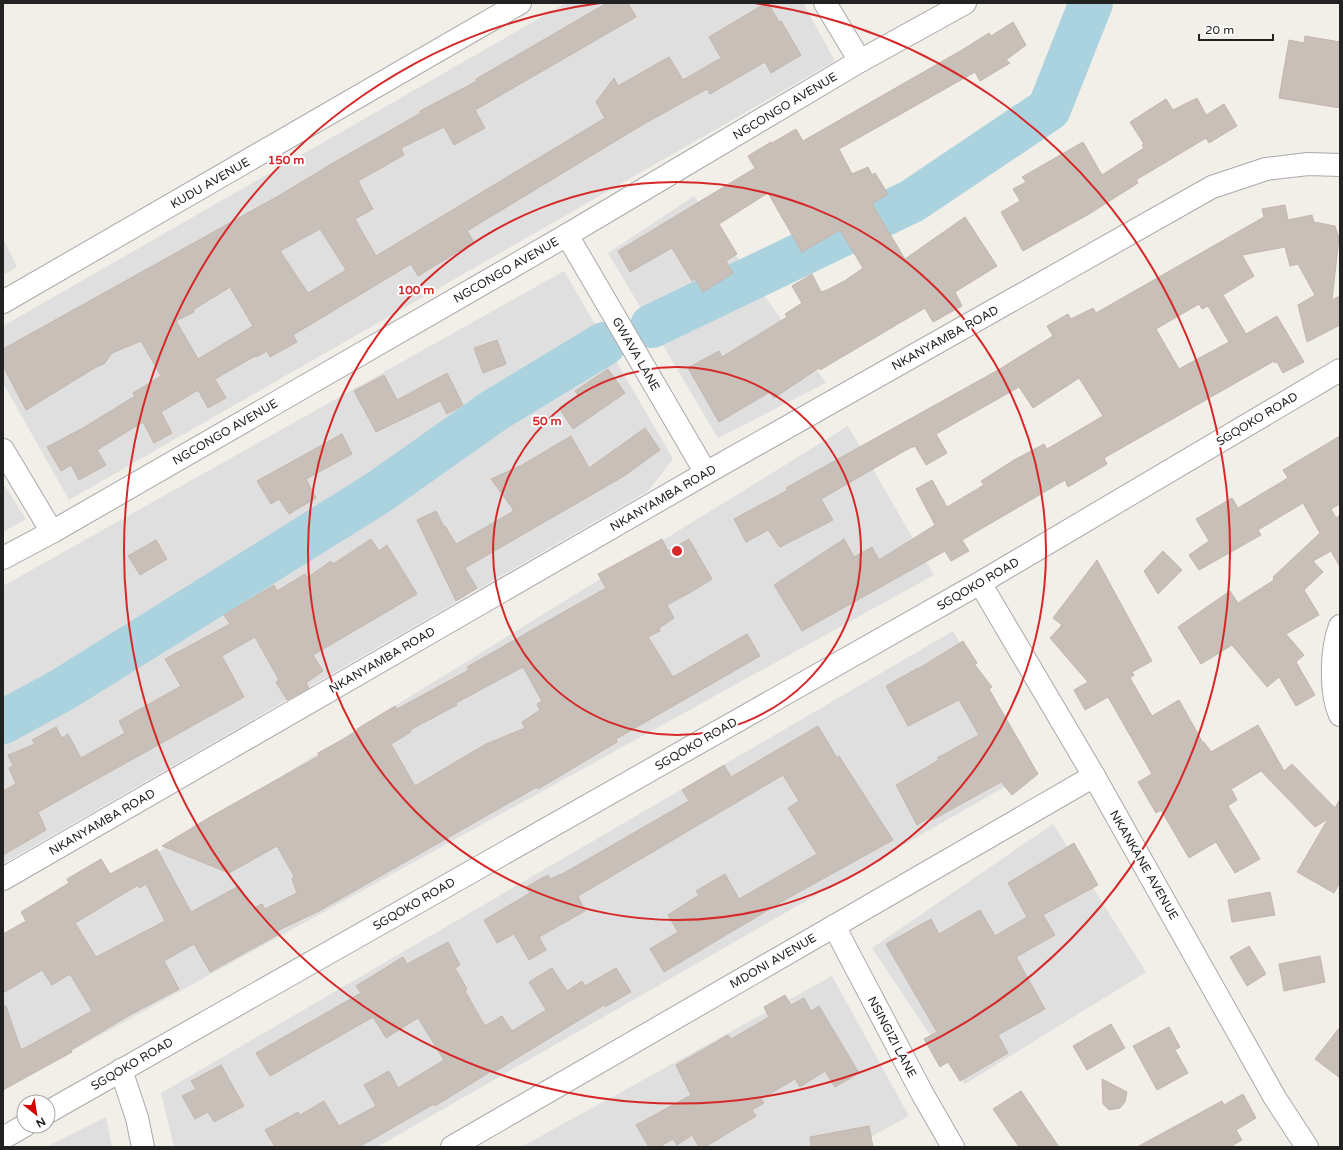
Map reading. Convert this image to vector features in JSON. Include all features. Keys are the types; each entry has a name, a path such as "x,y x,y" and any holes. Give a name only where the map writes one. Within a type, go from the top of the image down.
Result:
{"street":[{"name":"KUDU AVENUE","path":"3,302 520,3"},
{"path":"825,3 860,61"},
{"name":"NGCONGO AVENUE","path":"3,558 52,532 567,235 860,61 965,3"},
{"name":"NKANYAMBA ROAD","path":"3,879 706,473 1212,187 1266,169 1308,164 1340,165"},
{"name":"GWAVA LANE","path":"567,235 706,473"},
{"name":"SGQOKO ROAD","path":"56,1107 980,584 1340,370"},
{"path":"3,450 52,532"},
{"name":"NKANKANE AVENUE","path":"980,584 1094,776 1275,1098 1307,1147"},
{"path":"1340,626 1336,636 1333,676 1336,705 1340,715"},
{"name":"MDONI AVENUE","path":"452,1147 1094,776"},
{"name":"NSINGIZI LANE","path":"834,926 922,1094 953,1147"},
{"path":"120,1070 137,1118 143,1147"},
{"path":"3,1138 16,1131"}],"shaded area":[{"path":"566,3 803,3 835,61 69,500 3,383 3,326"},
{"path":"694,196 826,383 718,438 608,253"},
{"path":"3,238 17,267 3,275"},
{"path":"564,271 673,459 648,491 3,864 3,586"},
{"path":"848,426 934,575 3,1089 3,948"},
{"path":"3,483 26,519 3,532"},
{"path":"953,631 1034,770 377,1147 174,1147 161,1093"},
{"path":"1053,824 1146,972 965,1084 948,1062 872,948"},
{"path":"832,976 909,1116 852,1147 521,1147"},
{"path":"106,1117 112,1147 46,1147"}],"building":[{"path":"607,3 628,3 636,17 475,110 485,128 454,145 444,127 401,148 404,155 358,181 373,209 355,219 376,256 605,118 596,102 614,78 618,86 669,57 683,80 721,58 709,37 766,3 768,3 779,22 781,21 801,55 771,73 765,62 710,94 707,89 642,125 467,231 474,242 418,276 411,264 293,335 297,342 270,357 267,351 256,357 255,356 215,379 226,398 208,408 198,390 161,412 172,433 154,443 143,422 97,450 106,465 79,480 71,465 61,471 47,447 83,428 135,396 133,393 161,376 141,341 112,353 104,364 98,366 26,410 3,366 3,349 280,195 421,113 420,111 477,81 476,79","holes":["320,229 346,270 308,293 280,251","230,287 253,326 198,359 176,321 194,312 193,310"]},
{"path":"1013,22 1026,45 1006,60 1010,63 980,81 975,72 839,149 852,174 868,167 872,175 875,173 888,194 872,204 905,259 965,217 997,266 955,292 962,306 933,322 925,308 820,370 819,368 774,398 770,392 719,422 688,368 719,351 722,357 787,317 785,314 802,303 792,286 812,274 821,292 846,280 863,268 840,230 802,252 768,193 719,224 737,254 726,261 733,273 703,292 695,279 692,281 672,248 630,272 618,251 755,168 748,156 771,142 772,143 796,129 803,141 989,33 991,36"},
{"path":"1305,36 1340,42 1340,108 1279,98 1289,40 1304,43"},
{"path":"1197,98 1206,115 1224,104 1237,126 1209,143 1206,138 1136,180 1138,183 1089,214 1023,251 1001,212 1020,201 1013,189 1026,182 1022,177 1083,142 1102,175 1144,148 1142,145 1144,144 1130,122 1166,99 1173,110"},
{"path":"1285,205 1288,220 1312,215 1314,222 1335,226 1339,238 1332,300 1340,296 1340,325 1307,342 1298,305 1315,295 1298,264 1290,266 1285,247 1242,255 1254,276 1223,295 1246,334 1277,316 1304,362 1283,373 1277,362 1275,363 1274,361 1104,458 1107,464 1068,487 1065,480 962,540 969,551 951,561 945,551 802,631 774,585 844,539 854,557 872,547 879,560 935,525 916,489 932,480 947,507 984,485 981,481 1014,460 1044,444 1047,449 1103,416 1079,378 1033,408 1019,387 936,434 947,453 926,465 915,446 821,499 833,520 780,547 768,530 746,542 734,519 788,490 786,488 998,370 1053,336 1047,326 1068,314 1071,319 1093,308 1096,313 1264,217 1262,209","holes":["1199,304 1202,309 1208,306 1229,342 1179,369 1156,329"]},
{"path":"497,340 506,364 483,373 474,348"},
{"path":"608,369 625,393 573,429 559,408 578,395 575,391"},
{"path":"447,373 463,405 447,414 440,401 376,432 354,391 384,375 397,400"},
{"path":"645,428 660,450 624,476 465,568 477,588 456,601 417,520 436,511 444,527 445,526 456,544 512,512 513,509 491,479 522,465 571,436 589,468"},
{"path":"342,434 352,454 306,479 316,498 289,514 279,499 271,504 257,481"},
{"path":"1340,436 1340,504 1331,509 1336,518 1340,515 1340,567 1331,551 1313,561 1323,572 1304,590 1319,615 1286,634 1304,655 1296,662 1315,695 1296,706 1279,677 1267,687 1232,645 1201,664 1178,627 1230,591 1238,603 1274,580 1273,577 1320,533 1303,503 1258,530 1261,535 1199,570 1189,555 1209,541 1196,519 1232,498 1238,508 1288,478 1283,470"},
{"path":"371,539 379,551 387,545 417,594 313,655 323,671 306,683 309,688 287,700 276,682 279,680 255,637 222,656 244,697 38,812 46,830 3,855 3,791 16,784 9,768 13,766 8,755 35,744 32,740 56,727 62,738 68,734 81,758 125,733 119,721 181,686 165,659 230,624 224,615 274,585 277,591 305,574 307,578 331,561 333,564"},
{"path":"662,539 668,551 689,539 712,579 667,605 674,618 659,628 660,631 648,637 673,677 747,634 760,656 616,739 617,742 538,789 537,787 319,911 277,931 279,934 210,972 194,944 164,961 179,989 128,1016 71,1050 72,1052 3,1090 3,1006 6,1006 21,1050 92,1011 70,974 52,985 42,970 3,993 3,934 26,921 21,912 69,883 67,879 101,859 110,874 157,849 191,912 239,886 252,909 262,904 265,909 297,893 292,879 294,876 277,846 229,873 162,846 210,817 319,756 318,753 342,740 395,706 397,709 469,670 467,667 606,588 598,574","holes":["523,667 542,701 537,704 540,710 522,722 525,728 486,744 415,786 391,744 411,732 410,730 457,705 456,703","146,884 165,921 96,957 75,923 138,885 139,888"]},
{"path":"156,540 167,559 140,575 128,556"},
{"path":"1163,551 1182,570 1158,594 1144,571"},
{"path":"1097,560 1152,661 1132,672 1134,675 1130,678 1152,716 1179,700 1203,743 1204,742 1211,752 1258,725 1284,771 1292,764 1335,808 1340,799 1340,882 1334,893 1297,872 1328,819 1315,827 1261,771 1231,789 1237,800 1228,806 1260,859 1235,873 1216,842 1189,858 1161,810 1156,813 1138,782 1152,774 1108,697 1085,710 1074,690 1088,682 1050,638 1062,625 1053,618"},
{"path":"963,641 977,663 975,665 992,687 989,689 1038,774 1012,795 1001,782 932,820 930,817 917,825 896,785 939,760 937,758 979,735 959,700 908,726 886,686 918,669"},
{"path":"818,726 837,758 839,756 893,840 790,897 664,972 650,949 678,932 668,915 699,895 696,891 725,874 739,899 817,854 788,808 799,801 783,775 578,896 585,911 539,937 546,950 529,960 514,934 497,943 484,920 530,893 526,887 548,875 550,879 564,873 689,801 682,790 724,765 731,777"},
{"path":"1074,843 1098,885 1043,915 1055,935 1016,957 1045,1009 998,1035 1008,1053 960,1081 948,1062 940,1067 924,1039 937,1032 886,944 931,919 939,934 980,910 995,936 1027,917 1008,883"},
{"path":"1270,892 1275,915 1232,922 1228,900"},
{"path":"448,942 460,965 455,968 467,989 465,991 485,1026 502,1016 512,1031 546,1010 529,982 552,968 567,991 582,981 585,986 616,968 631,992 605,1007 604,1005 494,1072 493,1070 435,1106 434,1104 359,1147 275,1147 265,1130 298,1112 300,1115 324,1101 339,1126 376,1106 364,1085 389,1071 398,1088 444,1060 418,1018 386,1038 373,1017 270,1076 256,1053 361,993 356,986 403,957 407,964"},
{"path":"1249,946 1266,974 1247,986 1230,957"},
{"path":"1320,956 1325,982 1284,991 1279,964"},
{"path":"785,995 791,1005 804,998 811,1011 819,1006 859,1073 835,1087 825,1071 800,1087 795,1079 761,1099 764,1103 752,1110 756,1116 705,1147 699,1147 692,1135 677,1145 673,1139 659,1147 649,1147 636,1125 691,1095 676,1065 728,1035 731,1039 769,1017 764,1007"},
{"path":"1111,1024 1125,1048 1087,1070 1073,1046"},
{"path":"1169,1027 1180,1047 1175,1050 1188,1073 1157,1090 1133,1046"},
{"path":"1340,1027 1340,1078 1315,1059"},
{"path":"221,1065 244,1106 214,1122 208,1112 195,1119 182,1096 196,1089 191,1081"},
{"path":"1102,1079 1127,1092 1125,1102 1120,1108 1109,1110 1103,1104"},
{"path":"1021,1091 1059,1147 1019,1147 993,1109"},
{"path":"1243,1094 1256,1118 1236,1130 1242,1140 1230,1147 1137,1147 1222,1101 1224,1105"},
{"path":"869,1126 873,1147 811,1147 810,1137"}],"waterway":[{"path":"652,326 912,201 1049,109 1091,3"},
{"path":"3,722 62,690 379,492 495,410 604,344"}]}
